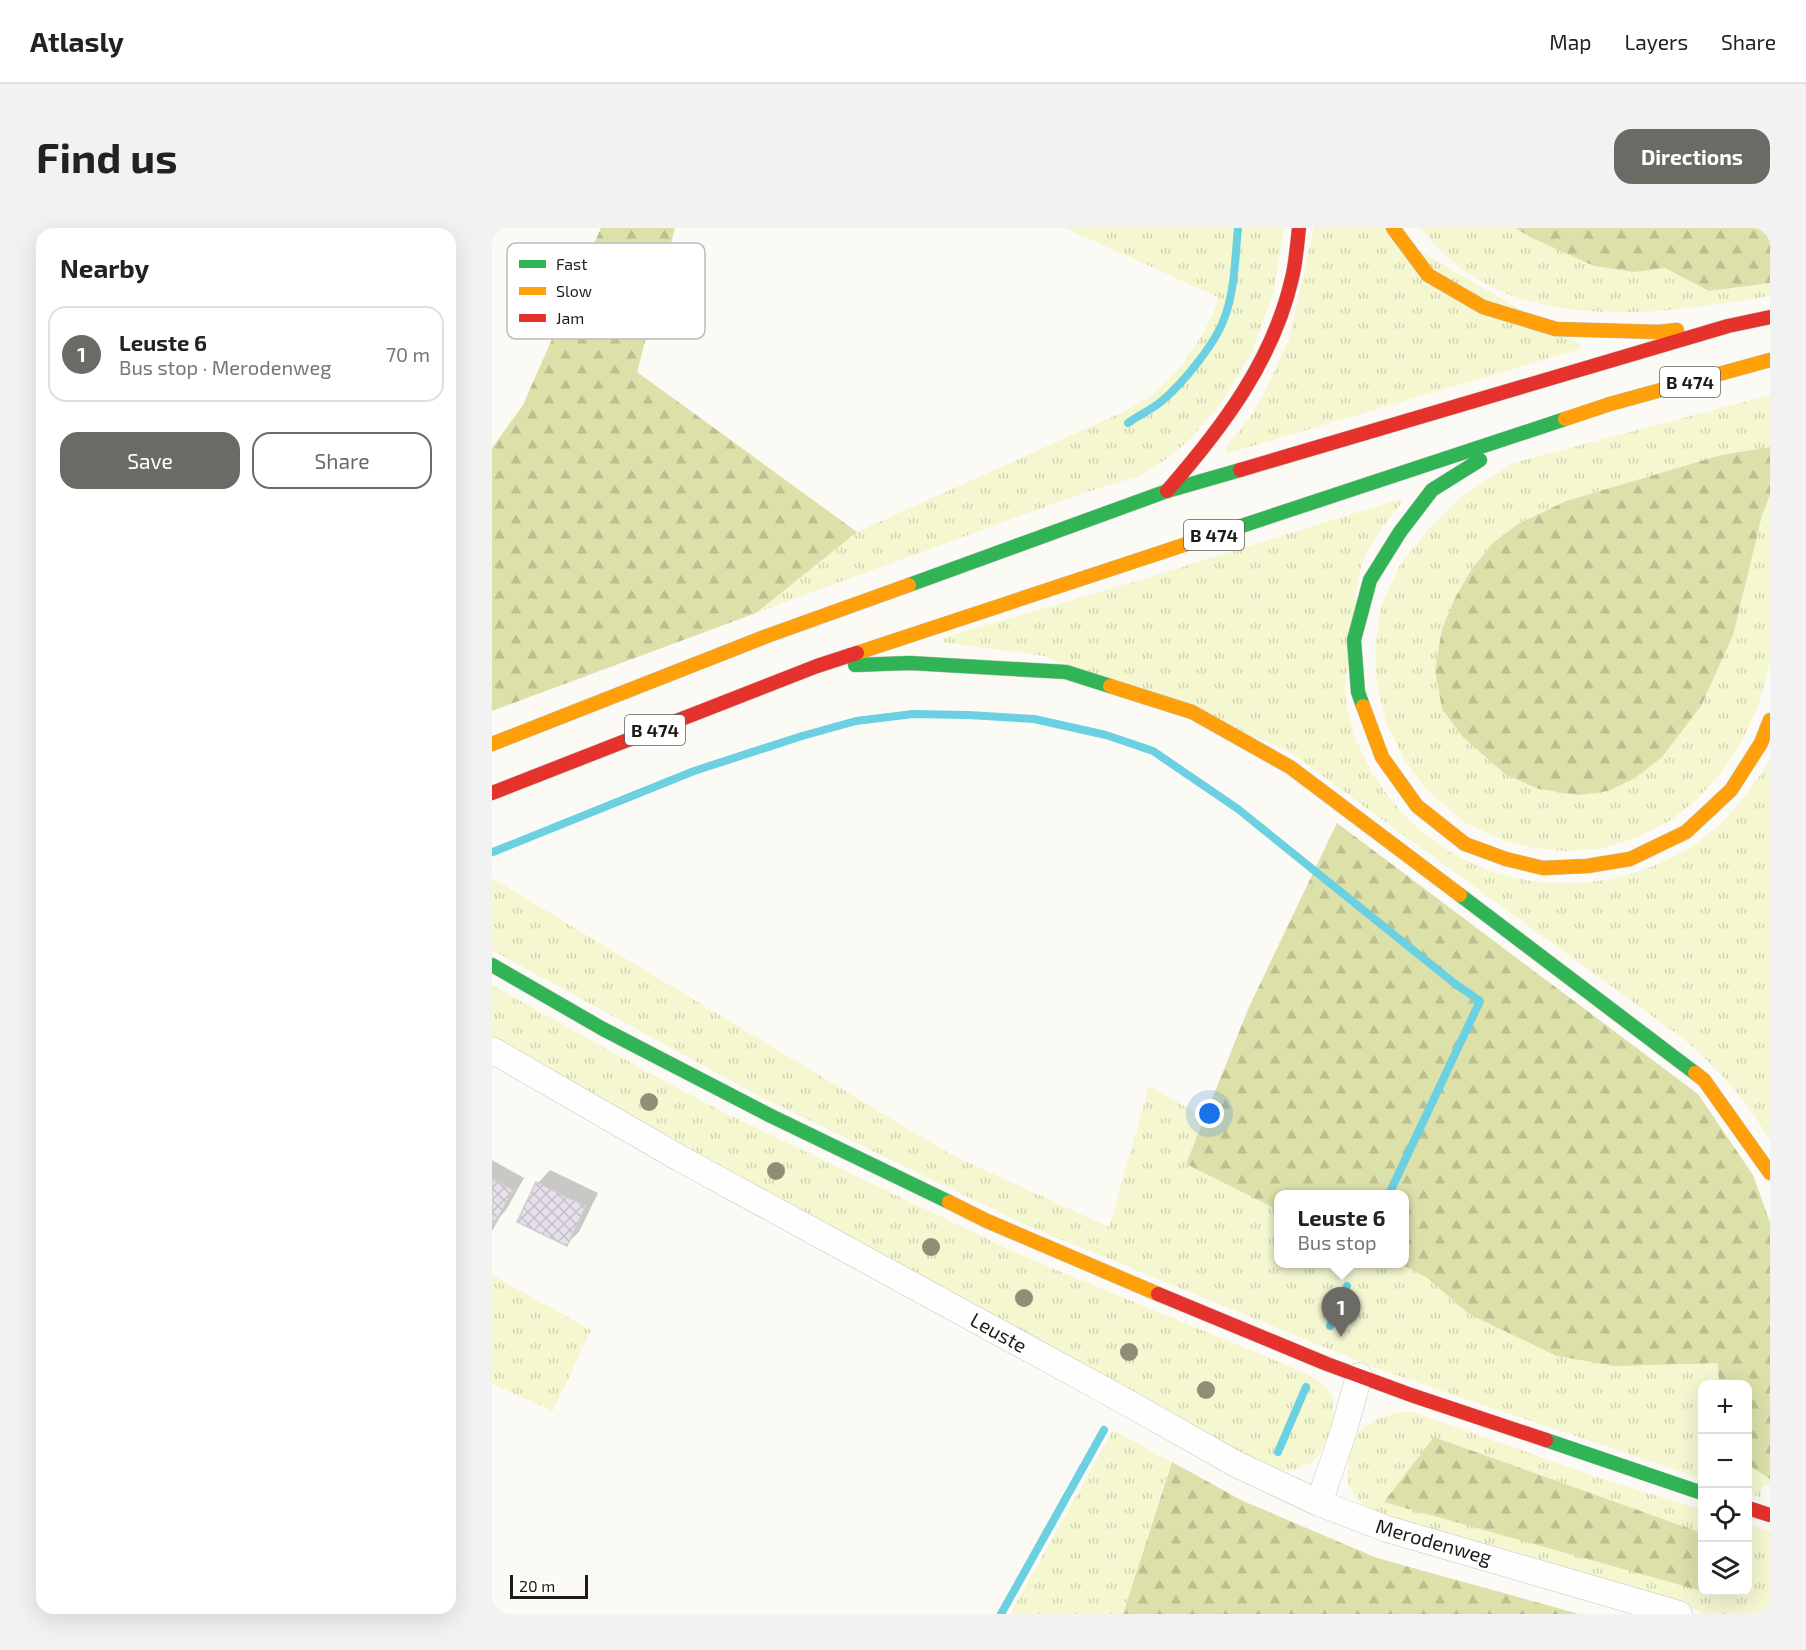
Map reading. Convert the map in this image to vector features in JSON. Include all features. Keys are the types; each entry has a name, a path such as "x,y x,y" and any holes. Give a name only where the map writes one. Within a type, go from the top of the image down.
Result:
{"main road":[{"path":"1167,491 1205,448 1250,384 1275,333 1292,278 1299,228"},
{"path":"1393,228 1428,275 1483,307 1556,329 1659,332 1728,326"},
{"name":"B 474","path":"492,744 767,636 1167,491 1728,326 1770,317"},
{"name":"B 474","path":"492,793 818,666 1610,404 1770,360"},
{"path":"1610,404 1497,449 1432,490 1400,532 1370,580 1354,640 1358,692 1382,757 1417,806 1465,843 1506,859 1543,868 1587,866 1630,859 1686,832 1731,789 1761,743 1770,720"},
{"path":"818,666 910,663 1066,672 1192,712 1290,767 1704,1080 1770,1173"},
{"path":"492,965 603,1029 769,1115 976,1216 1222,1321 1359,1376 1698,1493"},
{"path":"1752,1509 1770,1515"}],"street":[{"name":"Leuste","path":"492,1050 681,1159 1120,1398 1236,1464 1318,1503"},
{"path":"1318,1503 1344,1430 1359,1376"},
{"name":"Merodenweg","path":"1318,1503 1387,1529 1679,1614"}],"green space":[{"path":"601,228 675,228 671,243 594,243"},
{"path":"1065,228 1284,228 1274,291 1252,352 1222,402 1190,439 1168,458 1140,476 1083,493 756,613 857,532 1121,413 1153,394 1183,363 1209,322 1218,297"},
{"path":"1314,228 1380,228 1580,344 1580,349 1229,453 1225,449 1252,414 1289,339"},
{"path":"1421,228 1515,228 1594,266 1634,272 1665,268 1709,291 1770,283 1770,296 1677,309 1629,312 1582,311 1537,303 1494,288 1455,263"},
{"path":"1515,228 1770,228 1770,283 1709,291 1665,268 1634,272 1594,266"},
{"path":"552,339 646,339 637,372 857,532 756,613 492,711 492,448 523,405"},
{"path":"1770,395 1770,447 1720,455 1566,501 1518,524 1493,543 1473,567 1455,599 1442,629 1435,670 1442,709 1462,736 1762,515 1770,495 1770,664 1758,706 1740,745 1721,773 1695,801 1671,820 1640,836 1603,848 1566,851 1534,848 1505,841 1464,822 1425,788 1404,759 1386,722 1376,679 1376,640 1382,603 1401,563 1429,528 1464,494 1513,463"},
{"path":"1770,447 1770,495 1762,515 1733,635 1701,706 1662,757 1635,778 1608,791 1579,795 1539,789 1506,775 1462,736 1442,709 1435,670 1442,629 1455,598 1473,567 1493,543 1518,524 1566,501 1721,455"},
{"path":"1400,499 1402,502 1372,544 1360,571 1345,694 1358,744 1378,783 1396,806 1426,835 1459,857 1494,872 1531,881 1570,883 1608,879 1647,868 1697,843 1732,811 1770,760 1770,1141 1762,1126 1732,1087 1685,1040 1287,750 1044,656 943,642 943,638 1137,581"},
{"path":"1337,823 1698,1094 1753,1175 1770,1222 1770,1479 1752,1468 1752,1380 1719,1380 1718,1363 1615,1366 1557,1356 1469,1314 1426,1277 1409,1268 1409,1190 1274,1190 1274,1208 1186,1164 1249,1007"},
{"path":"492,878 950,1154 1109,1227 1149,1086 1204,1117 1186,1164 1274,1208 1274,1268 1409,1268 1426,1277 1469,1314 1505,1330 1615,1366 1718,1362 1719,1380 1698,1380 1698,1478 1378,1369 1028,1226 761,1097 492,950"},
{"path":"492,985 719,1110 1025,1257 1308,1374 1327,1389 1333,1401 1331,1425 1322,1450 1313,1461 1304,1466 1277,1472 954,1297 492,1039"},
{"path":"492,1275 591,1330 553,1411 492,1384"},
{"path":"1400,1412 1413,1412 1597,1477 1698,1509 1698,1532 1435,1437 1698,1590 1698,1596 1752,1596 1752,1526 1770,1532 1770,1614 1705,1614 1681,1602 1366,1509 1349,1486 1348,1465 1358,1433 1380,1418"},
{"path":"1113,1430 1171,1462 1123,1614 1010,1614"},
{"path":"1434,1437 1698,1532 1698,1590 1384,1502"},
{"path":"1172,1462 1243,1501 1377,1558 1579,1614 1123,1614"},
{"path":"1752,1468 1770,1479 1770,1486 1763,1485 1760,1497 1752,1494"}],"building":[{"path":"492,1179 513,1190 494,1225 492,1223"},
{"path":"536,1182 586,1206 567,1246 517,1222"}],"waterway":[{"path":"1128,423 1171,393 1198,362 1220,329 1230,297 1238,228"},
{"path":"493,852 694,771 856,721 913,714 1034,719 1106,735 1153,751 1238,809 1454,983 1480,1001 1391,1190"},
{"path":"1330,1326 1347,1286"},
{"path":"1278,1452 1306,1387"},
{"path":"1001,1614 1104,1430"}],"traffic: fast":[{"path":"1220,533 1565,419"},
{"path":"1363,706 1358,692 1354,640 1370,580 1400,532 1432,490 1480,460"},
{"path":"909,585 1167,491 1240,470"},
{"path":"855,665 910,663 1066,672 1110,686"},
{"path":"1460,895 1695,1073"},
{"path":"492,965 603,1029 769,1115 949,1202"},
{"path":"1546,1440 1698,1492"}],"traffic: slow":[{"path":"1393,228 1428,275 1483,307 1556,329 1659,332 1677,330"},
{"path":"1565,419 1610,404 1770,360"},
{"path":"857,653 1220,533"},
{"path":"492,744 767,636 909,585"},
{"path":"1110,686 1192,712 1290,767 1460,895"},
{"path":"1363,706 1382,757 1417,806 1465,844 1506,859 1543,868 1587,866 1630,859 1686,832 1731,790 1761,743 1770,720"},
{"path":"1695,1073 1704,1080 1770,1173"},
{"path":"949,1202 987,1221 1158,1294"}],"traffic: jam":[{"path":"1167,491 1226,418 1259,365 1283,308 1293,272 1299,228"},
{"path":"1240,470 1728,326 1770,317"},
{"path":"492,793 817,666 857,653"},
{"path":"1158,1294 1327,1364 1546,1440"},
{"path":"1752,1509 1770,1515"}],"place":[{"name":"Leuste 6","path":"1341,1337"}]}
